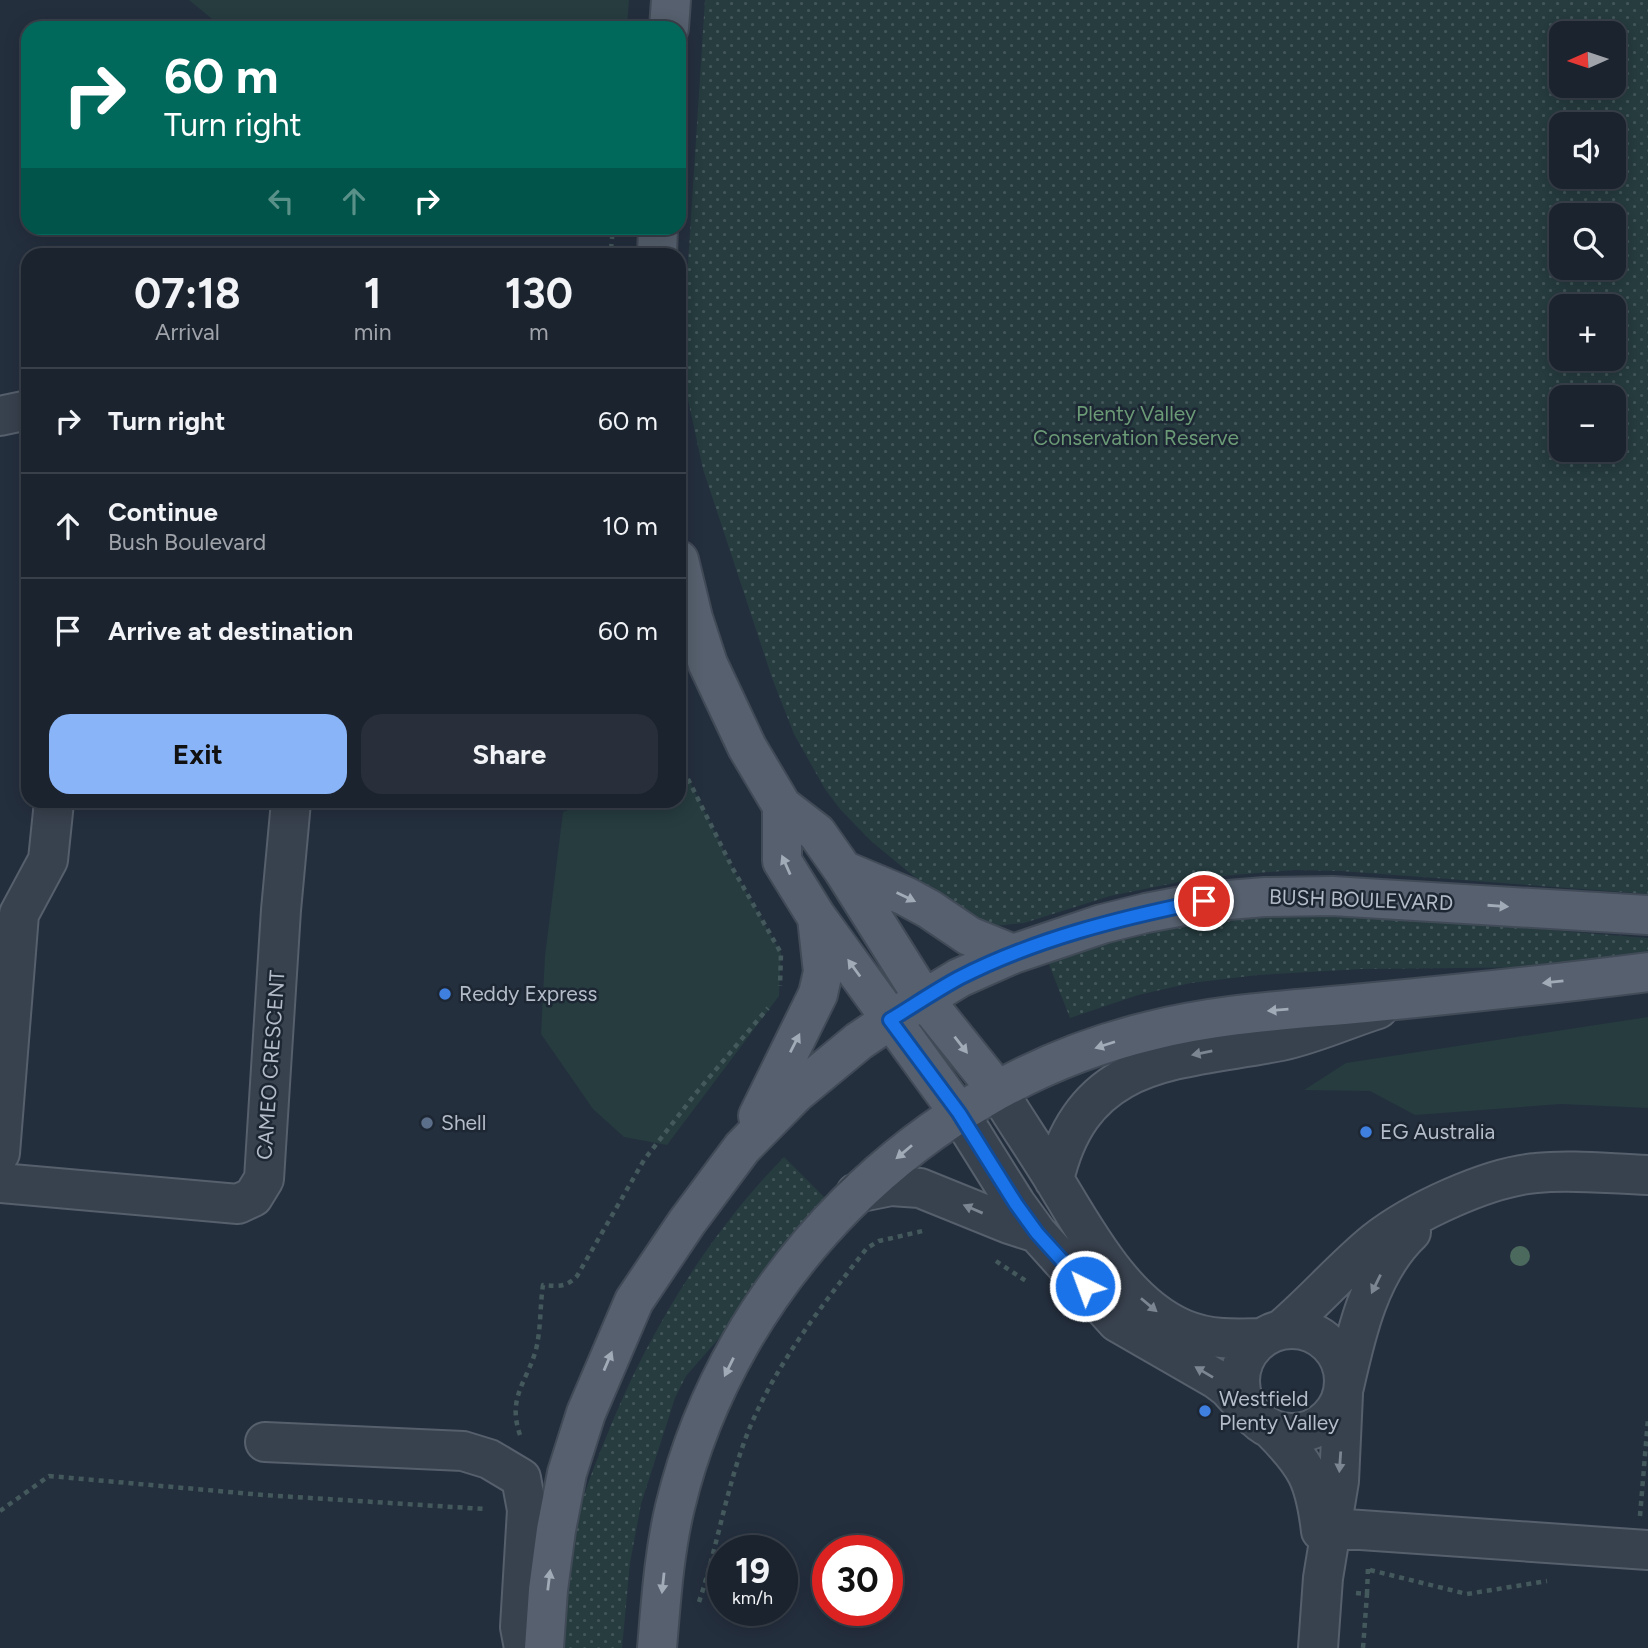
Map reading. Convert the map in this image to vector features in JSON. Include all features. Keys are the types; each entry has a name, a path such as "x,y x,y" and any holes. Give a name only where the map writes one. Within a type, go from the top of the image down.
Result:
{"main road":[{"path":"670,21 671,0"},
{"path":"686,589 709,664 747,747 782,806 817,833 844,870 924,999 997,1090"},
{"path":"782,806 782,860 816,916 959,1113"},
{"path":"844,870 905,895 969,936 1013,954"},
{"name":"BUSH BOULEVARD","path":"742,1148 796,1093 859,1041 890,1020 959,978 1013,954 1102,924 1204,901 1265,897 1332,896 1648,915"},
{"path":"544,1648 556,1530 567,1473 586,1413 634,1301 687,1222 742,1148 818,994 823,972 816,916"},
{"path":"657,1648 665,1561 676,1506 689,1460 709,1407 736,1352 763,1308 808,1246 856,1193 916,1142 997,1090 1045,1066 1113,1042 1170,1026 1247,1012 1410,998 1648,972"}],"street":[{"path":"0,416 21,412"},
{"path":"0,1153 19,914 48,860 53,808"},
{"name":"CAMEO CRESCENT","path":"0,1183 239,1204 253,1197 264,1179 281,910 290,808"},
{"path":"1054,1180 1067,1142 1082,1116 1101,1096 1133,1073 1178,1058 1283,1041 1410,998"},
{"path":"997,1090 1097,1251 1128,1287 1165,1318 1180,1328 1210,1337 1233,1339 1272,1334 1303,1329 1323,1338 1338,1355 1342,1365 1344,1390 1331,1417 1309,1431 1283,1433 1262,1423 1242,1398 1240,1376 1247,1354 1272,1334 1376,1242 1405,1223 1454,1198 1494,1182 1536,1172 1648,1175"},
{"path":"959,1113 1037,1233 1116,1322 1228,1388 1300,1461 1313,1485 1322,1542 1323,1578 1318,1648"},
{"path":"856,1193 891,1186 920,1188 1037,1233"},
{"path":"1323,1578 1339,1481 1344,1390 1353,1343 1362,1315 1388,1261 1405,1238 1426,1217 1454,1198"},
{"path":"265,1442 463,1451 489,1459 521,1478 527,1510 520,1627 524,1648"},
{"path":"1332,1528 1648,1550"}],"path":[{"path":"686,775 733,869 781,953 779,996"},
{"path":"485,1509 488,1495 522,1441 515,1420 518,1397 536,1349 543,1285 565,1286 577,1276 644,1160 696,1093 770,1006"},
{"path":"696,1612 750,1427 776,1376 812,1317 867,1248 879,1241 929,1230 937,1234"},
{"path":"988,1258 1034,1287"},
{"path":"0,1511 49,1476 263,1495 485,1509 491,1514"},
{"path":"1368,1569 1467,1594 1556,1579"}],"green space":[{"path":"189,0 629,0 628,21 214,21"},
{"name":"Plenty Valley Conservation Reserve","path":"705,0 1648,0 1648,894 1341,871 1294,870 1199,878 1110,896 1024,923 995,926 981,924 946,903 871,841 825,789 794,734 772,678 703,469 688,400 686,295"},
{"path":"686,774 733,869 781,953 779,996 667,1145 624,1137 593,1109 541,1034 545,956 563,812 573,808 686,808"},
{"path":"1287,913 1364,915 1648,938 1648,954 1551,967 1361,969 1258,975 1191,983 1138,995 1070,1018 1048,962 1136,933 1222,919"},
{"path":"1648,1017 1648,1108 1561,1104 1415,1115 1370,1091 1304,1090 1346,1063"},
{"path":"784,1157 826,1199 728,1328 686,1376 675,1398 641,1504 630,1563 622,1648 561,1648 574,1531 592,1473 621,1401 659,1326 704,1254 729,1220"}],"place":[{"name":"Reddy Express","path":"445,994"},
{"name":"Shell","path":"427,1123"},
{"name":"EG Australia","path":"1366,1132"},
{"name":"Westfield Plenty Valley","path":"1205,1411"}],"route":[{"path":"1085,1286 1037,1233 959,1113 890,1020 959,978 1013,954 1102,924 1204,901"}]}
